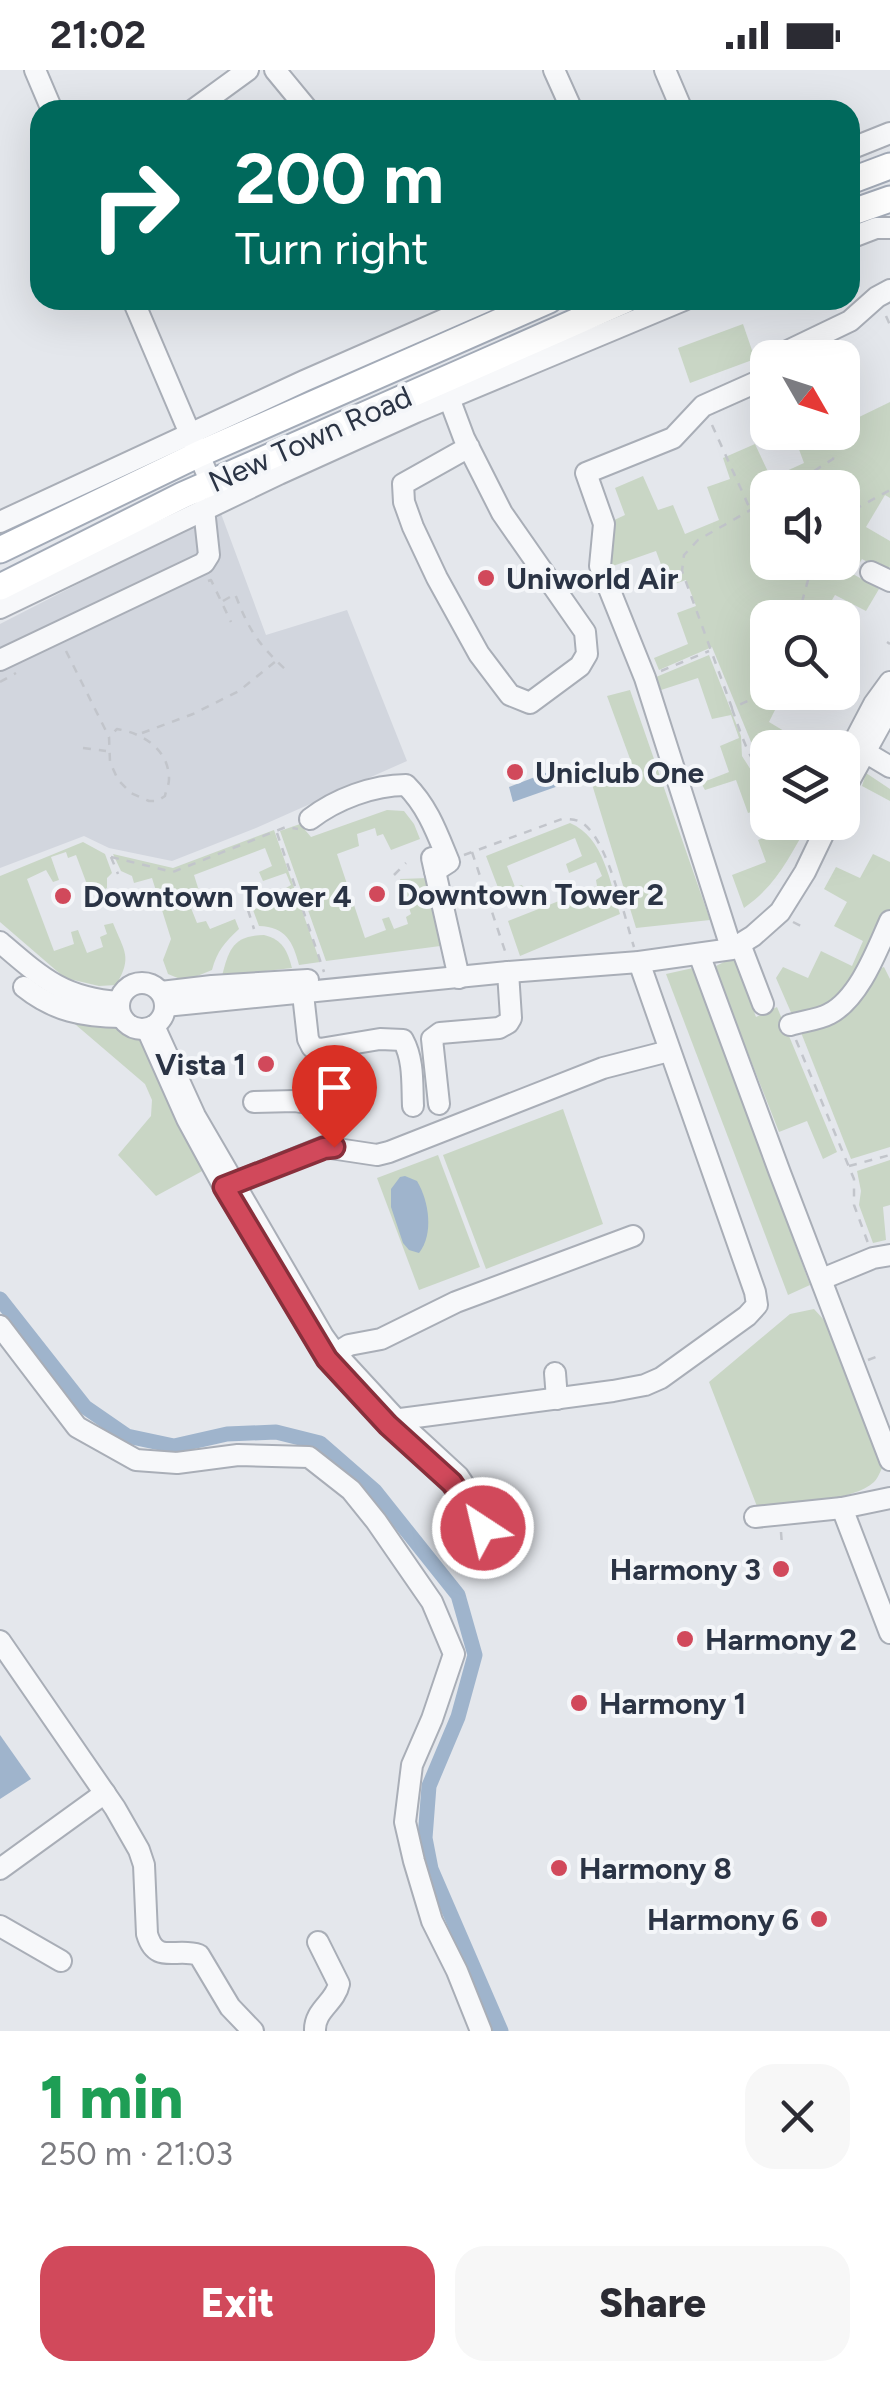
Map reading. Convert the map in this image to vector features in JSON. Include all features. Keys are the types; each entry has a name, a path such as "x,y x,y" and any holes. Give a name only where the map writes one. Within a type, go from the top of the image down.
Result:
{"main road":[{"path":"860,177 890,166"},
{"path":"860,210 890,199"},
{"name":"New Town Road","path":"0,550 194,444 524,310"},
{"name":"New Town Road","path":"0,587 211,483 443,394 606,310"}],"street":[{"path":"35,70 48,100"},
{"path":"207,100 248,70"},
{"path":"275,70 300,100"},
{"path":"554,70 568,100"},
{"path":"665,70 678,100"},
{"path":"860,145 890,133"},
{"path":"860,234 890,228"},
{"path":"810,340 850,321 876,297 890,290"},
{"path":"137,310 211,483"},
{"path":"0,522 194,444 304,381 466,310"},
{"path":"0,608 443,394 658,310"},
{"path":"750,385 703,406 673,438 586,474 604,524 600,566 646,678 734,941 762,1004"},
{"path":"443,394 469,446 502,513 585,632 588,654 580,666 530,703 510,694 479,654 436,578 404,502 403,484 469,446"},
{"path":"0,660 204,563 209,555 204,510"},
{"path":"860,731 890,682"},
{"path":"860,762 890,707"},
{"path":"866,752 890,767"},
{"path":"308,823 324,808 384,785 406,785 430,815 422,820 442,866 458,972"},
{"path":"120,1009 126,989 133,984 148,984 163,999 732,949 746,927 771,904 806,840"},
{"path":"637,956 753,936 780,912 820,840"},
{"path":"790,1024 828,1015 842,1006 860,981 890,920"},
{"path":"0,942 42,976 74,995 120,1009 132,1027 151,1028 160,1021 163,999"},
{"path":"700,954 890,1460"},
{"path":"392,1422 628,1388 661,1378 757,1305 637,956"},
{"path":"438,1104 432,1039 440,1033 508,1024 508,966"},
{"path":"299,989 326,978 458,972"},
{"path":"24,987 66,1012 98,1016 120,1009"},
{"path":"299,989 312,1047 404,1040 411,1064 413,1106"},
{"path":"151,1028 172,1089 331,1356 452,1483 487,1526"},
{"path":"228,1185 324,1148 377,1155 388,1152 603,1068 668,1050"},
{"path":"254,1102 333,1107"},
{"path":"331,1356 349,1345 381,1339 456,1302 633,1236"},
{"path":"822,1279 882,1257"},
{"path":"0,1326 77,1427 136,1460 177,1463 238,1455 310,1457 352,1490 432,1602 454,1654 412,1765 405,1822 432,1921 481,2031"},
{"path":"555,1374 557,1399"},
{"path":"755,1517 889,1504"},
{"path":"842,1508 890,1633"},
{"path":"0,1641 105,1793 139,1850 144,1864 150,1944 161,1954 199,1955 230,2007 253,2031"},
{"path":"0,1869 105,1793"},
{"path":"0,1926 61,1962"},
{"path":"315,2031 316,2018 339,1984 318,1942"}],"path":[{"path":"703,406 750,509"},
{"path":"816,470 833,459 834,450"},
{"path":"860,507 890,490"},
{"path":"750,512 698,540 684,554 682,571 750,754"},
{"path":"194,588 210,580 231,622"},
{"path":"221,602 235,594 247,626 261,647 286,670"},
{"path":"56,632 109,737 110,762 118,780 131,793 149,802 165,796 169,779 164,758 148,739 117,728 109,737"},
{"path":"646,678 710,650"},
{"path":"139,735 238,691 276,661"},
{"path":"0,682 18,672"},
{"path":"88,696 96,692"},
{"path":"732,708 750,700"},
{"path":"83,748 109,751"},
{"path":"442,866 562,819 574,818 584,824 602,848 637,956"},
{"path":"118,874 111,857 173,872 286,827 295,830 308,823"},
{"path":"277,831 326,978"},
{"path":"472,852 508,966"},
{"path":"394,875 406,863"},
{"path":"93,905 100,903"},
{"path":"248,910 254,929"},
{"path":"790,920 805,928"},
{"path":"790,1024 854,1179 854,1205 882,1257"},
{"path":"849,1166 890,1156"},
{"path":"781,1532 782,1546"}],"shaded area":[{"path":"220,511 266,635 347,610 407,761 172,861 109,848 84,836 0,868 0,624"}],"green space":[{"path":"743,324 750,344 750,361 690,383 678,348"},
{"path":"890,402 890,498 885,495 866,527 890,541 887,573 862,559 860,562 860,470 789,470 804,463 799,450 860,450 860,417"},
{"path":"750,446 750,450 758,450 767,470 750,470 750,580 860,578 879,589 866,611 860,608 860,600 845,600 835,595 832,600 750,600 750,710 775,710 769,722 782,730 750,730 750,739 712,647 659,670 654,658 688,644 677,613 696,606 686,580 669,586 656,551 610,567 610,522 625,515 615,488 643,476 658,510 673,505 685,534 719,520 707,487 730,479 723,458"},
{"path":"709,655 741,736 742,756 750,769 750,812 736,780 705,790 701,783 729,772 720,746 739,738 731,715 712,719 698,678 661,690 656,677"},
{"path":"630,690 710,920 636,928 591,781 633,767 607,696"},
{"path":"866,773 890,789 890,801 862,786"},
{"path":"387,810 404,811 420,839 391,850 383,834 377,836 375,828 357,834 359,846 337,854 365,938 386,930 382,919 389,917 394,929 408,924 406,917 411,914 400,879 428,878 448,945 326,961 280,831 300,824 311,837"},
{"path":"570,823 582,830 598,850 620,914 520,956 508,921 597,886 596,880 602,876 596,862 569,873 566,864 582,856 575,838 507,866 515,887 522,885 524,889 502,898 486,856"},
{"path":"274,830 320,962 299,965 287,937 276,929 259,926 253,910 288,896 286,888 291,885 286,873 263,881 259,872 272,866 265,848 194,875 200,894 210,891 213,898 191,908 197,923 206,921 210,929 235,919 239,929 222,947 212,970 185,981 168,974 163,960 171,939 152,878 134,883 132,876 121,871 113,854 173,868"},
{"path":"758,840 799,840 774,880 744,908 732,875 766,862"},
{"path":"83,842 105,854 112,873 107,878 107,888 91,895 76,855 68,858 66,852 51,857 59,880 53,882 46,870 27,879 54,951 74,944 71,932 78,930 87,953 103,947 100,937 107,934 104,925 113,923 125,960 116,985 99,986 65,978 0,922 0,876"},
{"path":"873,854 890,862 890,910 856,978 824,1007 793,1017 776,978 783,967 808,978 821,951 852,966 863,941 834,926 847,902 824,889 836,867 860,878"},
{"path":"264,935 283,947 292,968 222,976 227,958 239,941"},
{"path":"734,957 756,1017 777,1007 837,1152 823,1159 807,1121 779,1132 714,967"},
{"path":"884,967 890,979 890,1147 851,1159 800,1030 872,971"},
{"path":"693,968 810,1285 788,1295 666,974"},
{"path":"69,1019 116,1022 133,1037 145,1037 204,1170 156,1196 118,1155 151,1116 152,1100 145,1084"},
{"path":"563,1109 603,1224 486,1269 443,1155"},
{"path":"438,1155 480,1267 419,1290 377,1178"},
{"path":"890,1160 890,1205 883,1207 886,1240 873,1243 859,1205 857,1171"},
{"path":"814,1309 835,1332 885,1461 874,1482 851,1494 758,1509 709,1382 790,1314"}],"water":[{"path":"561,767 567,783 513,802 509,787"},
{"path":"405,1176 417,1181 427,1208 427,1237 419,1253 403,1243 391,1207 391,1189"},
{"path":"0,1735 31,1779 0,1799"}],"waterway":[{"path":"0,1299 85,1407 127,1436 174,1446 227,1434 276,1432 320,1443 375,1491 458,1595 475,1655 458,1717 429,1786 425,1838 431,1869 501,2031"}],"place":[{"name":"Uniworld Air","path":"486,578"},
{"name":"Uniclub One","path":"515,772"},
{"name":"Downtown Tower 2","path":"377,894"},
{"name":"Downtown Tower 4","path":"63,896"},
{"name":"Vista 1","path":"266,1064"},
{"name":"Harmony 3","path":"781,1569"},
{"name":"Harmony 2","path":"685,1639"},
{"name":"Harmony 1","path":"579,1703"},
{"name":"Harmony 8","path":"559,1868"},
{"name":"Harmony 6","path":"819,1919"}],"route":[{"path":"334,1147 224,1187 327,1359 388,1425 452,1483 483,1528"}]}
